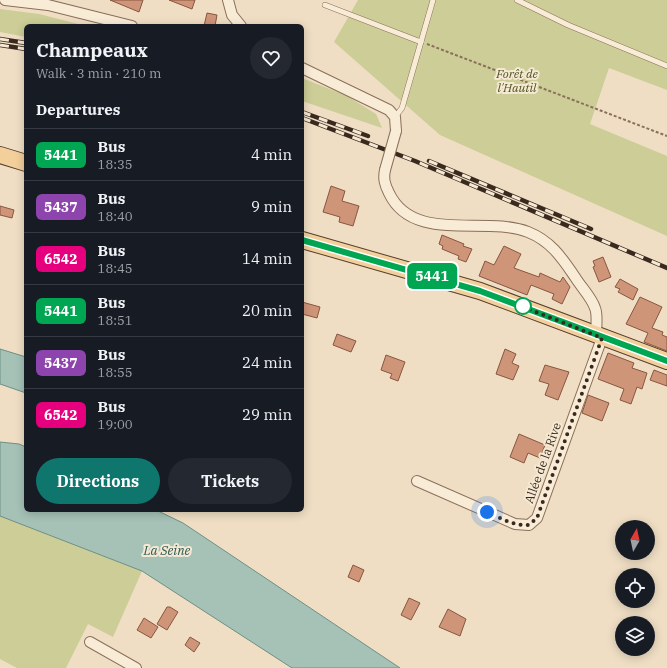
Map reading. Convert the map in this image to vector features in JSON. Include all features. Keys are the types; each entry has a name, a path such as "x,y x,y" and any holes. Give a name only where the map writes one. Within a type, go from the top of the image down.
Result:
{"main road":[{"path":"0,155 24,162"},
{"path":"304,241 480,291 599,337 667,361"}],"street":[{"path":"5,0 48,5 124,24"},
{"path":"228,0 232,15 239,24"},
{"path":"304,69 389,110 395,117 396,131 385,170 384,180 392,198 400,210 412,218 431,223 515,228 536,236 552,246 560,254 595,308 599,337"},
{"name":"Allée de la Rive","path":"417,481 515,524 529,525 537,518 599,337"},
{"path":"90,642 136,668"}],"lane":[{"path":"395,117 402,108 433,0"},
{"path":"517,0 568,25 667,66"},
{"path":"325,5 421,42"}],"path":[{"path":"421,42 667,136"}],"green space":[{"name":"Forêt de l'Hautil","path":"358,0 667,0 667,90 609,68 590,124 667,156 667,236 440,135 334,42"},
{"path":"0,9 39,14 78,24 24,24 24,37 0,32"},
{"path":"304,79 347,96 376,114 382,128 304,102"},
{"path":"0,516 142,571 113,637 88,624 66,668 17,668 0,659"}],"water":[{"path":"0,349 24,356 24,392 0,384"},
{"name":"La Seine","path":"0,442 19,444 24,446 24,512 160,512 183,523 400,668 292,668 142,571 0,516"}],"building":[{"path":"110,0 143,0 139,12"},
{"path":"169,0 195,0 192,9"},
{"path":"207,13 217,15 215,24 204,24"},
{"path":"331,186 345,191 342,201 359,206 353,226 339,222 340,217 323,212"},
{"path":"0,206 14,210 12,218 0,215"},
{"path":"442,235 472,249 466,262 458,259 459,256 442,249 443,246 439,244"},
{"path":"504,246 521,254 514,268 539,277 540,273 560,282 563,277 570,287 562,304 552,299 554,294 531,285 527,295 479,276 485,261 494,265"},
{"path":"603,257 611,277 599,282 593,267 595,266 593,261"},
{"path":"620,279 638,289 633,300 618,292 620,289 615,287"},
{"path":"640,297 662,307 652,328 663,332 662,335 667,337 667,351 644,342 648,333 626,324"},
{"path":"304,303 320,307 317,318 304,315"},
{"path":"337,334 356,341 351,352 333,345"},
{"path":"505,349 516,354 512,363 519,366 513,380 496,374"},
{"path":"608,353 634,363 632,368 647,373 642,389 637,387 631,404 620,400 624,389 598,379"},
{"path":"386,355 405,362 398,381 390,378 392,374 381,370"},
{"path":"545,365 569,372 558,400 545,395 549,384 539,381"},
{"path":"654,370 667,375 667,386 650,380"},
{"path":"588,395 609,403 602,421 582,413"},
{"path":"519,434 545,445 540,458 528,453 524,463 510,457"},
{"path":"353,565 364,570 359,582 348,577"},
{"path":"409,598 420,603 411,620 401,615"},
{"path":"167,607 170,607 178,612 167,630 157,624"},
{"path":"448,609 466,619 460,636 439,627"},
{"path":"144,618 158,627 151,638 137,630"},
{"path":"190,637 200,643 194,652 185,645"}],"railway":[{"path":"0,39 24,43"},
{"path":"0,45 24,49"},
{"path":"304,113 368,136"},
{"path":"304,119 415,161 667,268"},
{"path":"429,161 591,229"}],"bus line":[{"name":"5441","path":"304,241 480,291 559,320 602,338 667,361"}],"route":[{"path":"487,512 515,524 523,525 529,525 537,518 602,338 521,306 523,306"}]}
